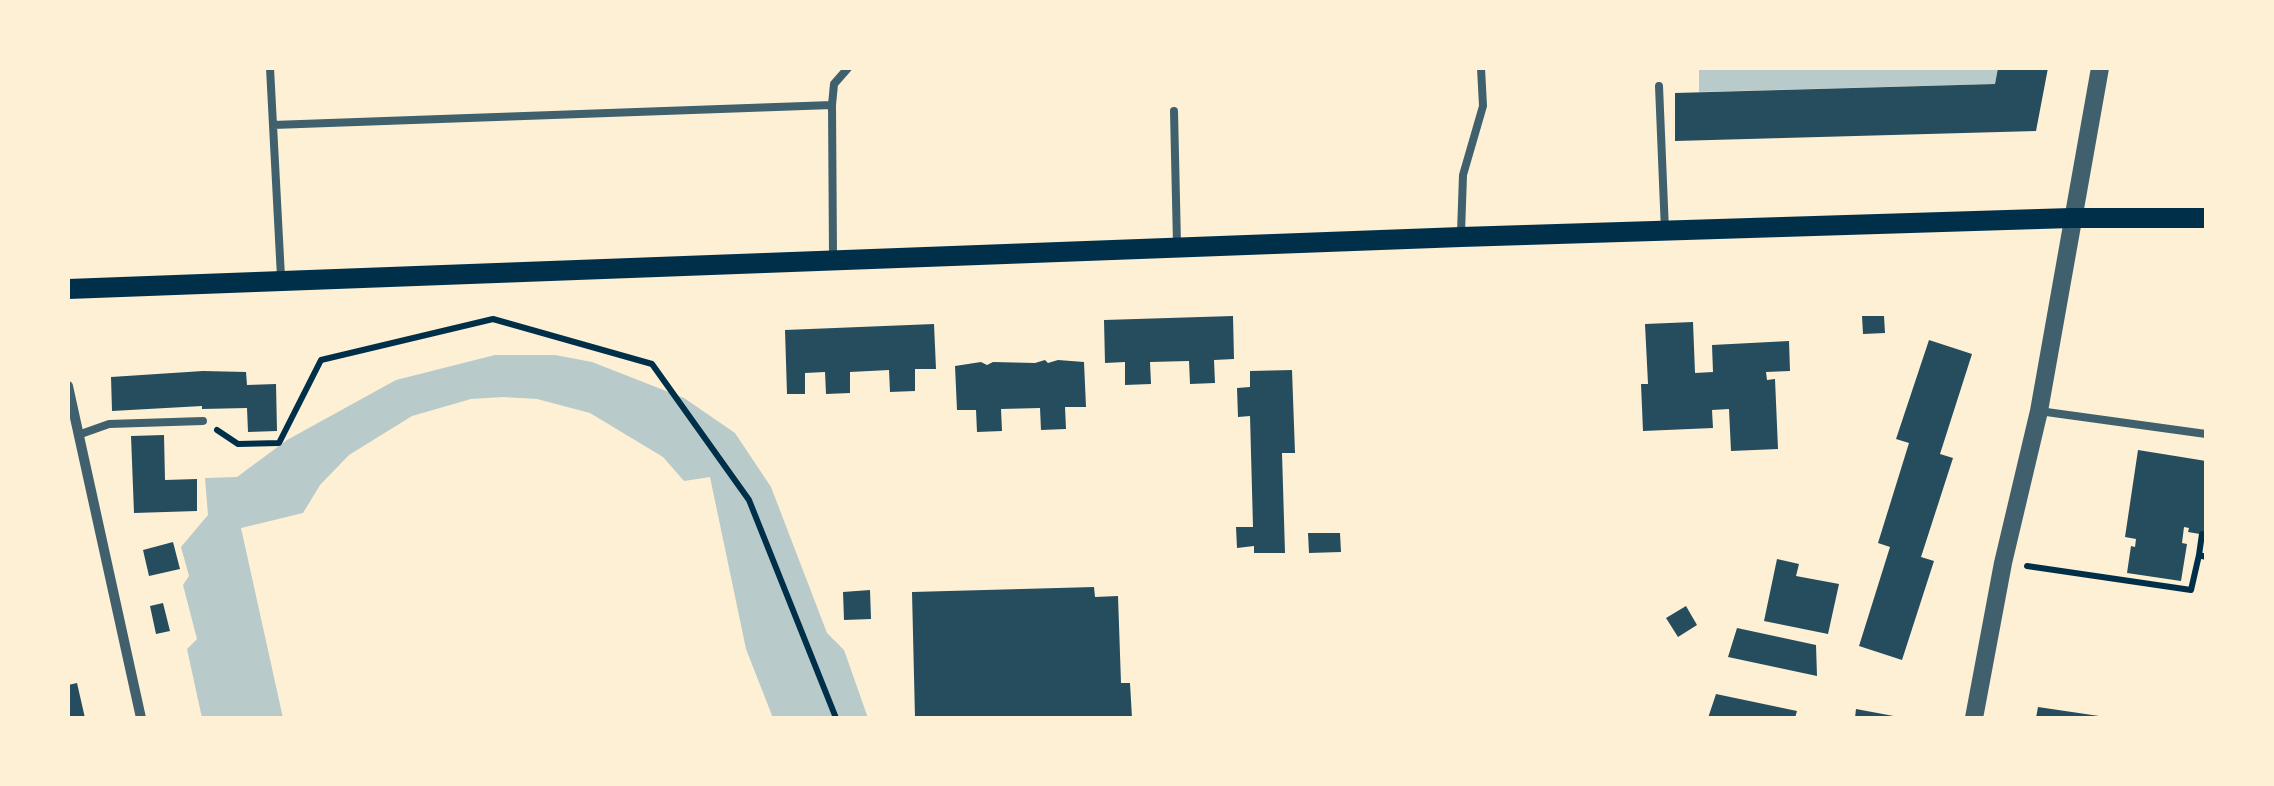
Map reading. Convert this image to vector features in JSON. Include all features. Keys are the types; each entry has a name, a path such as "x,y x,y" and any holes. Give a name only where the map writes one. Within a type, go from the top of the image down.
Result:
{"main road":[{"path":"68,290 1665,230 2206,218"}],"street":[{"path":"1974,718 2003,563 2039,410 2100,68"},
{"path":"68,386 142,718"}],"lane":[{"path":"270,68 282,282"},
{"path":"833,261 832,105 834,84 848,68"},
{"path":"1461,237 1463,175 1482,106 1481,68"},
{"path":"1659,86 1665,230"},
{"path":"273,125 832,105"},
{"path":"1174,111 1177,248"},
{"path":"2039,410 2206,434"},
{"path":"78,435 110,424 204,421"}],"path":[{"path":"204,421 238,444 279,443 322,360 493,320 652,364 748,500 836,718"},
{"path":"2003,563 2191,590 2203,556 2202,534"}],"shaded area":[{"path":"1699,68 1998,68 1995,84 1699,92"},
{"path":"495,355 555,355 592,362 684,398 735,433 771,487 827,633 844,650 868,718 773,718 746,649 710,477 684,481 663,457 590,413 537,399 503,397 471,399 412,416 349,455 320,485 303,513 241,528 283,718 202,718 187,649 197,639 183,585 189,576 181,547 208,515 205,478 237,477 287,440 396,380"}],"building":[{"path":"1998,68 2048,68 2036,131 1675,141 1675,93 1995,84"},
{"path":"1233,316 1234,359 1214,360 1215,383 1190,384 1189,361 1150,362 1151,384 1125,385 1125,362 1105,363 1104,320"},
{"path":"1862,316 1884,316 1885,333 1863,334"},
{"path":"1693,322 1695,373 1713,372 1712,345 1789,341 1790,371 1766,372 1767,380 1775,379 1778,449 1731,451 1729,409 1712,410 1713,428 1643,431 1641,384 1648,384 1645,324"},
{"path":"934,324 936,369 915,369 915,391 890,392 889,370 850,372 850,393 826,394 825,372 805,373 805,394 787,394 785,330"},
{"path":"1929,340 1972,354 1940,454 1953,458 1921,557 1934,561 1902,660 1859,646 1890,547 1878,543 1909,443 1896,439"},
{"path":"1045,360 1084,362 1086,407 1065,407 1066,429 1041,430 1040,408 1001,409 1002,431 977,432 976,410 957,410 955,366"},
{"path":"1292,370 1295,453 1282,453 1285,553 1254,553 1254,546 1237,548 1236,527 1253,527 1250,416 1238,417 1237,388 1250,387 1250,371"},
{"path":"246,372 247,385 276,384 277,431 248,432 247,408 112,411 111,377"},
{"path":"164,435 165,480 197,479 197,511 134,513 131,436"},
{"path":"2138,450 2206,461 2206,535 2188,532 2189,528 2184,527 2182,543 2187,544 2181,581 2127,573 2131,546 2135,547 2136,539 2125,537"},
{"path":"1308,533 1340,533 1341,552 1309,553"},
{"path":"173,542 180,569 149,576 143,550"},
{"path":"1777,559 1799,564 1796,576 1839,584 1828,634 1764,621"},
{"path":"1094,587 1095,597 1118,596 1121,683 1130,683 1132,718 915,718 912,592"},
{"path":"870,590 871,619 844,620 843,592"},
{"path":"163,603 170,631 156,634 150,606"},
{"path":"1686,606 1697,625 1678,637 1666,618"},
{"path":"1737,628 1816,645 1817,676 1728,657"},
{"path":"77,683 85,718 68,718 68,685"},
{"path":"1716,694 1797,711 1795,718 1708,718"},
{"path":"2038,707 2099,716 2099,718 2036,718"},
{"path":"1856,709 1899,717 1899,718 1855,718"}]}
